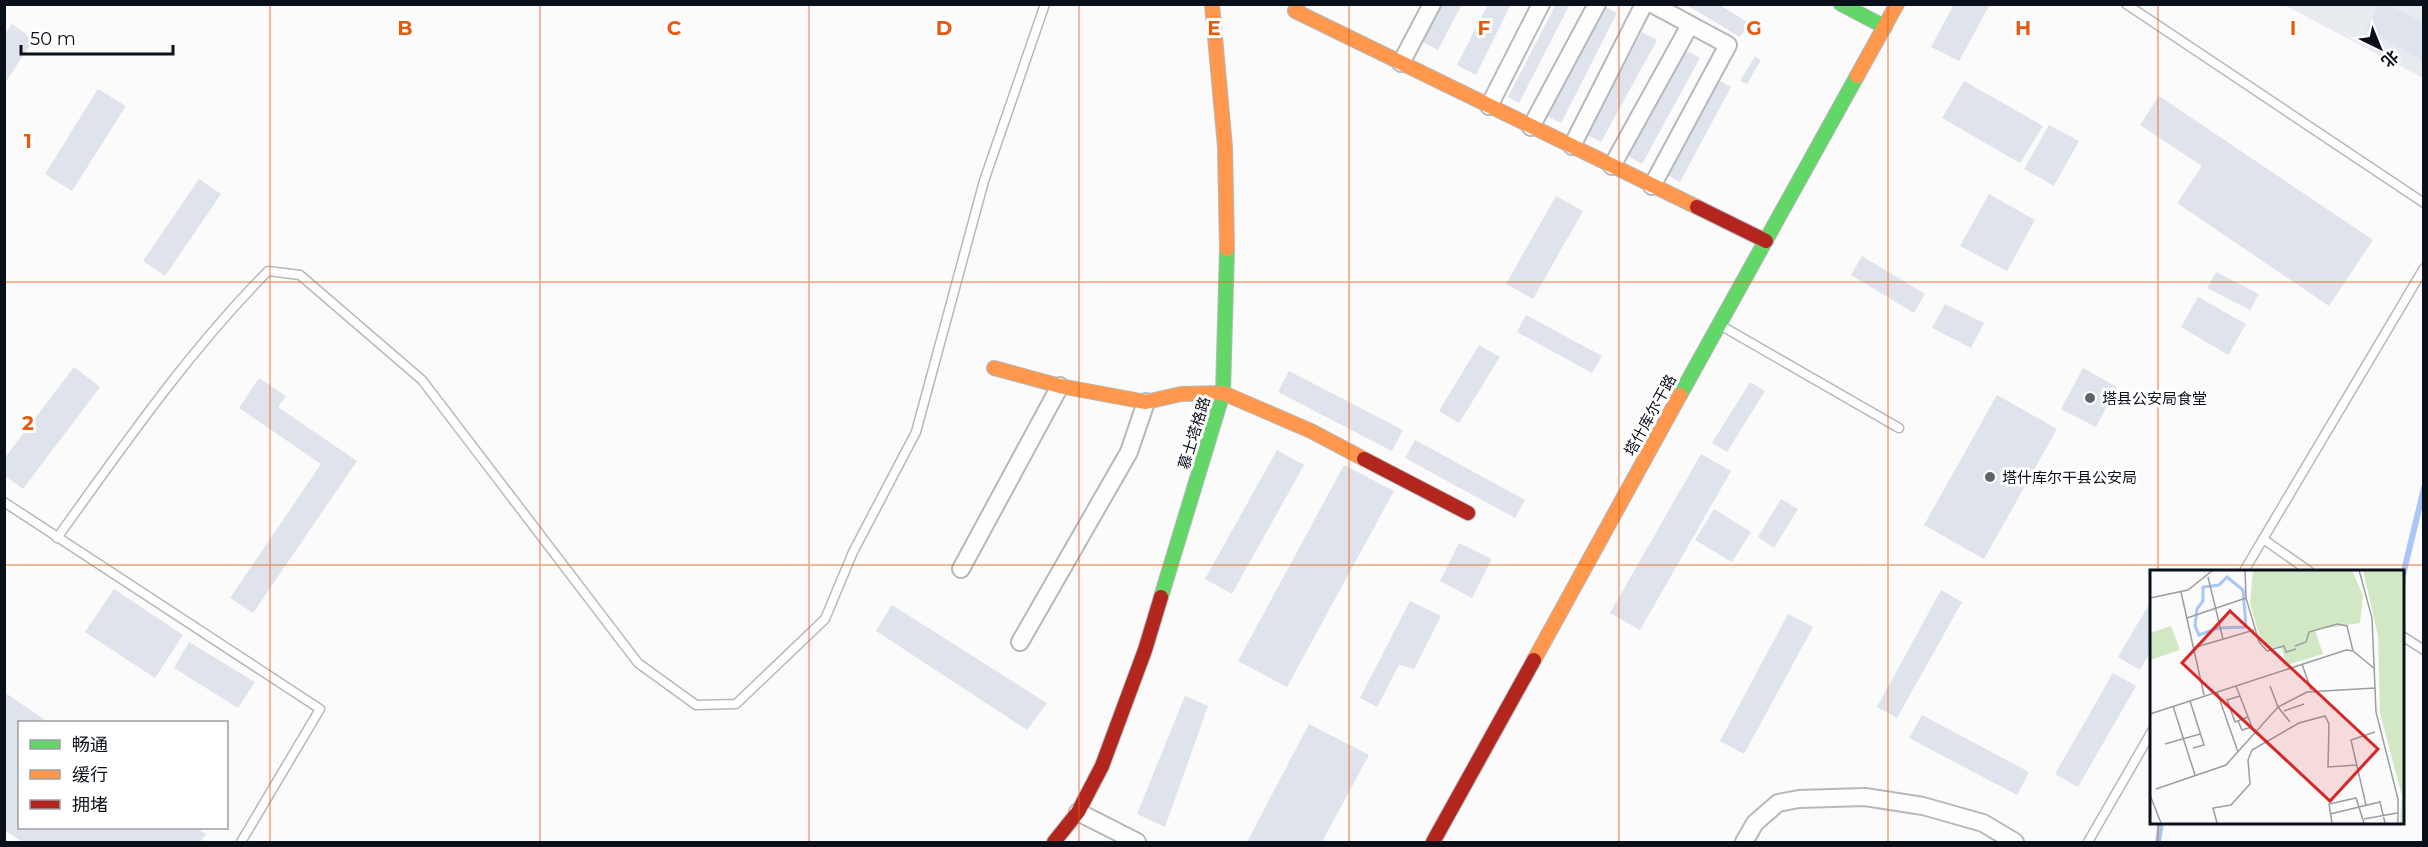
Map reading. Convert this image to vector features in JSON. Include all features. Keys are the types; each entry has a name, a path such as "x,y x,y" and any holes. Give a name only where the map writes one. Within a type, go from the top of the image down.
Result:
{"street":[{"name":"慕士塔格路","path":"1054,843 1078,812 1102,766 1144,650 1223,393 1228,279 1225,147 1212,4"},
{"path":"1298,4 1295,11 1766,241"},
{"path":"1401,63 1432,4"},
{"path":"1489,106 1541,4"},
{"path":"1532,127 1597,4"},
{"path":"1572,146 1644,4"},
{"path":"1652,4 1728,45 1652,186"},
{"path":"1841,4 1885,27"},
{"name":"塔什库尔干路","path":"1433,843 1897,4"},
{"path":"1612,166 1690,25"},
{"path":"994,368 1060,386 1146,402 1181,394 1223,393 1311,430 1468,513"},
{"path":"961,569 1060,386"},
{"path":"1020,642 1129,452 1146,402"},
{"path":"1744,843 1755,823 1778,803 1799,799 1866,797 1923,806 1983,823 2015,843"},
{"path":"1078,812 1137,843"}],"lane":[{"path":"57,538 143,417 228,311 268,271 300,275 422,380 638,663 696,705 736,704 825,618 853,552 916,432 984,181 1045,4"},
{"path":"2126,4 2424,203"},
{"path":"2245,570 2424,268"},
{"path":"1719,325 1899,428"},
{"path":"4,502 320,709 242,843"},
{"path":"2263,539 2308,570"},
{"path":"2404,637 2424,650"},
{"path":"2088,843 2150,734"}],"shaded area":[{"path":"2284,5 2423,5 2423,78"}],"building":[{"path":"1441,4 1462,4 1438,50 1421,41"},
{"path":"1488,4 1511,4 1476,75 1457,65"},
{"path":"1556,4 1570,4 1519,103 1508,97"},
{"path":"1685,4 1718,4 1749,23 1740,37"},
{"path":"1954,4 1990,4 1959,61 1931,47"},
{"path":"2380,4 2388,4 2424,24 2424,61 2366,29"},
{"path":"1604,6 1617,13 1561,123 1547,116"},
{"path":"12,24 34,40 4,84 4,35"},
{"path":"1642,32 1657,40 1601,142 1586,134"},
{"path":"1685,50 1700,58 1642,164 1627,155"},
{"path":"1755,56 1761,60 1747,84 1740,81"},
{"path":"1716,79 1731,87 1680,182 1665,174"},
{"path":"1964,81 2043,126 2020,163 1942,118"},
{"path":"98,89 126,106 72,191 45,174"},
{"path":"2159,96 2373,240 2329,306 2177,203 2202,166 2140,125"},
{"path":"2049,125 2079,141 2054,186 2024,169"},
{"path":"199,179 221,194 165,276 143,261"},
{"path":"1989,194 2035,220 2007,271 1960,246"},
{"path":"1556,196 1583,211 1533,299 1506,284"},
{"path":"1862,256 1925,294 1914,313 1851,275"},
{"path":"2216,272 2259,294 2250,310 2207,288"},
{"path":"2198,297 2246,324 2228,355 2181,327"},
{"path":"1945,304 1984,323 1971,348 1932,328"},
{"path":"1526,315 1602,356 1592,373 1517,332"},
{"path":"1479,345 1500,357 1459,423 1439,411"},
{"path":"74,367 100,387 23,489 4,475 4,459"},
{"name":"塔县公安局食堂","path":"2083,368 2117,387 2096,427 2061,409"},
{"path":"1289,371 1403,430 1392,451 1278,392"},
{"path":"259,378 286,396 278,407 357,461 253,613 230,598 321,464 239,408"},
{"path":"1750,382 1765,391 1727,452 1712,443"},
{"name":"塔什库尔干县公安局","path":"1997,395 2057,429 1984,559 1924,525"},
{"path":"1415,440 1525,500 1515,518 1405,458"},
{"path":"1277,450 1304,465 1232,594 1205,579"},
{"path":"1701,454 1731,471 1640,630 1610,613"},
{"path":"1344,465 1394,491 1287,687 1238,661"},
{"path":"1781,499 1798,509 1774,548 1758,537"},
{"path":"1714,509 1751,532 1732,562 1695,540"},
{"path":"1459,543 1492,559 1472,598 1440,581"},
{"path":"114,589 183,635 155,678 85,632"},
{"path":"1941,590 1962,602 1897,718 1877,707"},
{"path":"1410,601 1441,616 1414,669 1399,665 1377,707 1360,698"},
{"path":"2150,602 2150,652 2140,670 2118,657"},
{"path":"892,605 1047,703 1027,730 876,631"},
{"path":"1788,614 1813,627 1744,754 1720,741"},
{"path":"189,642 255,682 238,708 174,668"},
{"path":"2113,673 2136,686 2078,787 2055,774"},
{"path":"4,692 47,721 18,721 18,829 198,829 206,834 200,842 23,842 4,830"},
{"path":"1185,696 1208,706 1165,827 1137,814"},
{"path":"1922,715 2029,772 2017,795 1909,738"},
{"path":"1309,724 1369,755 1322,842 1247,842"}],"waterway":[{"path":"2404,571 2424,488"},
{"path":"2158,842 2161,823"}],"traffic: fast":[{"path":"1841,4 1885,27"},
{"path":"1680,395 1857,76"},
{"path":"1161,597 1223,393 1227,249"}],"traffic: slow":[{"path":"1212,4 1225,147 1227,249"},
{"path":"1298,4 1295,11 1697,207"},
{"path":"1857,76 1897,4"},
{"path":"994,368 1060,386 1146,402 1181,394 1223,393 1311,431 1364,459"},
{"path":"1534,660 1680,395"}],"traffic: jam":[{"path":"1697,207 1766,241"},
{"path":"1364,459 1468,513"},
{"path":"1054,842 1078,812 1102,766 1145,650 1161,597"},
{"path":"1433,842 1534,660"}],"place":[{"name":"塔县公安局食堂","path":"2090,398"},
{"name":"塔什库尔干县公安局","path":"1990,477"}]}
